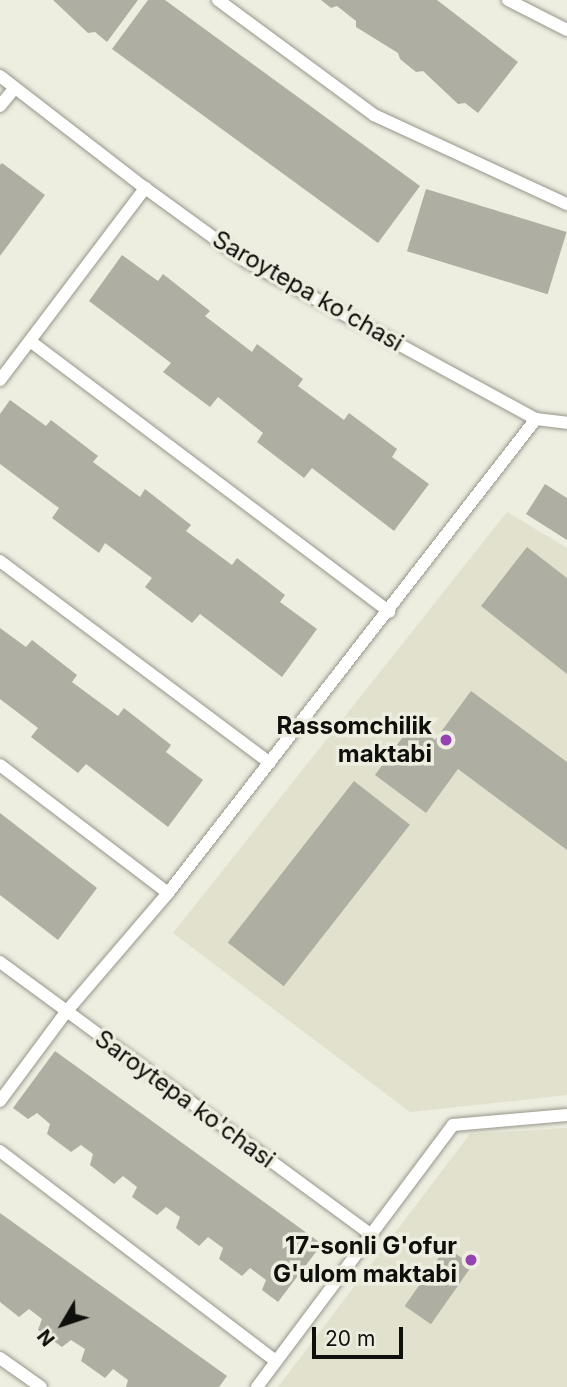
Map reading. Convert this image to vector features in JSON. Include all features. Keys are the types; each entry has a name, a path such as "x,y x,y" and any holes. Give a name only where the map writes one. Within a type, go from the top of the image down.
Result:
{"lane":[{"path":"218,0 374,115 567,204"},
{"path":"508,0 567,30"},
{"name":"Saroytepa ko'chasi","path":"0,76 145,188 246,261 536,419 567,423"},
{"path":"0,106 14,89"},
{"path":"0,380 145,188"},
{"path":"30,341 389,612"},
{"path":"0,1101 66,1012 168,893 389,612 536,419"},
{"path":"0,561 270,763"},
{"path":"0,765 168,893"},
{"name":"Saroytepa ko'chasi","path":"0,962 370,1234"},
{"path":"257,1387 453,1125 567,1115"},
{"path":"0,1151 276,1361"},
{"path":"0,1358 41,1387"}],"shaded area":[{"name":"Rassomchilik maktabi","path":"507,512 567,548 567,1095 410,1112 173,933"},
{"name":"17-sonli G'ofur G'ulom maktabi","path":"567,1128 567,1387 278,1387 470,1134"}],"building":[{"path":"53,0 138,0 107,42 95,32 88,33"},
{"path":"148,0 165,0 420,186 378,243 112,49"},
{"path":"321,0 437,0 518,62 478,113 465,103 458,104 423,71 416,72 400,59 398,53 356,27 356,21 337,6 331,8"},
{"path":"2,163 45,195 0,256 0,165"},
{"path":"426,189 567,232 548,294 407,251"},
{"path":"122,255 158,281 163,274 210,311 205,316 252,352 257,344 303,379 298,386 344,420 349,413 397,449 392,457 429,484 394,531 312,468 304,478 257,442 263,433 218,397 210,407 163,372 171,363 89,301"},
{"path":"10,400 46,426 51,420 98,456 93,462 140,497 145,489 191,525 186,531 232,565 237,558 285,595 280,602 317,629 282,677 200,614 192,623 145,587 152,578 105,543 99,553 52,518 59,508 0,464 0,414"},
{"path":"545,484 567,498 567,540 526,514"},
{"path":"527,547 567,578 567,674 481,606"},
{"path":"0,628 26,647 32,640 77,675 72,682 118,716 124,708 171,745 166,752 203,780 168,827 86,764 78,773 31,737 38,728 0,699"},
{"path":"471,691 567,762 567,850 458,769 426,813 375,775 413,723 435,740"},
{"path":"354,781 410,825 284,986 228,943"},
{"path":"0,813 97,888 58,940 0,895"},
{"path":"55,1051 322,1244 278,1302 262,1290 266,1280 250,1268 242,1276 219,1259 223,1248 208,1237 199,1246 176,1228 180,1217 166,1207 157,1215 132,1197 137,1187 123,1176 114,1184 90,1165 93,1154 81,1145 71,1152 47,1134 50,1124 37,1113 28,1119 13,1108"},
{"path":"0,1213 227,1376 219,1387 126,1387 128,1380 113,1369 105,1378 81,1361 85,1349 71,1340 62,1347 38,1330 42,1319 29,1309 19,1317 0,1302"},
{"path":"446,1247 472,1265 431,1324 405,1306"}],"place":[{"name":"Rassomchilik maktabi","path":"446,740"},
{"name":"17-sonli G'ofur G'ulom maktabi","path":"471,1260"}]}
